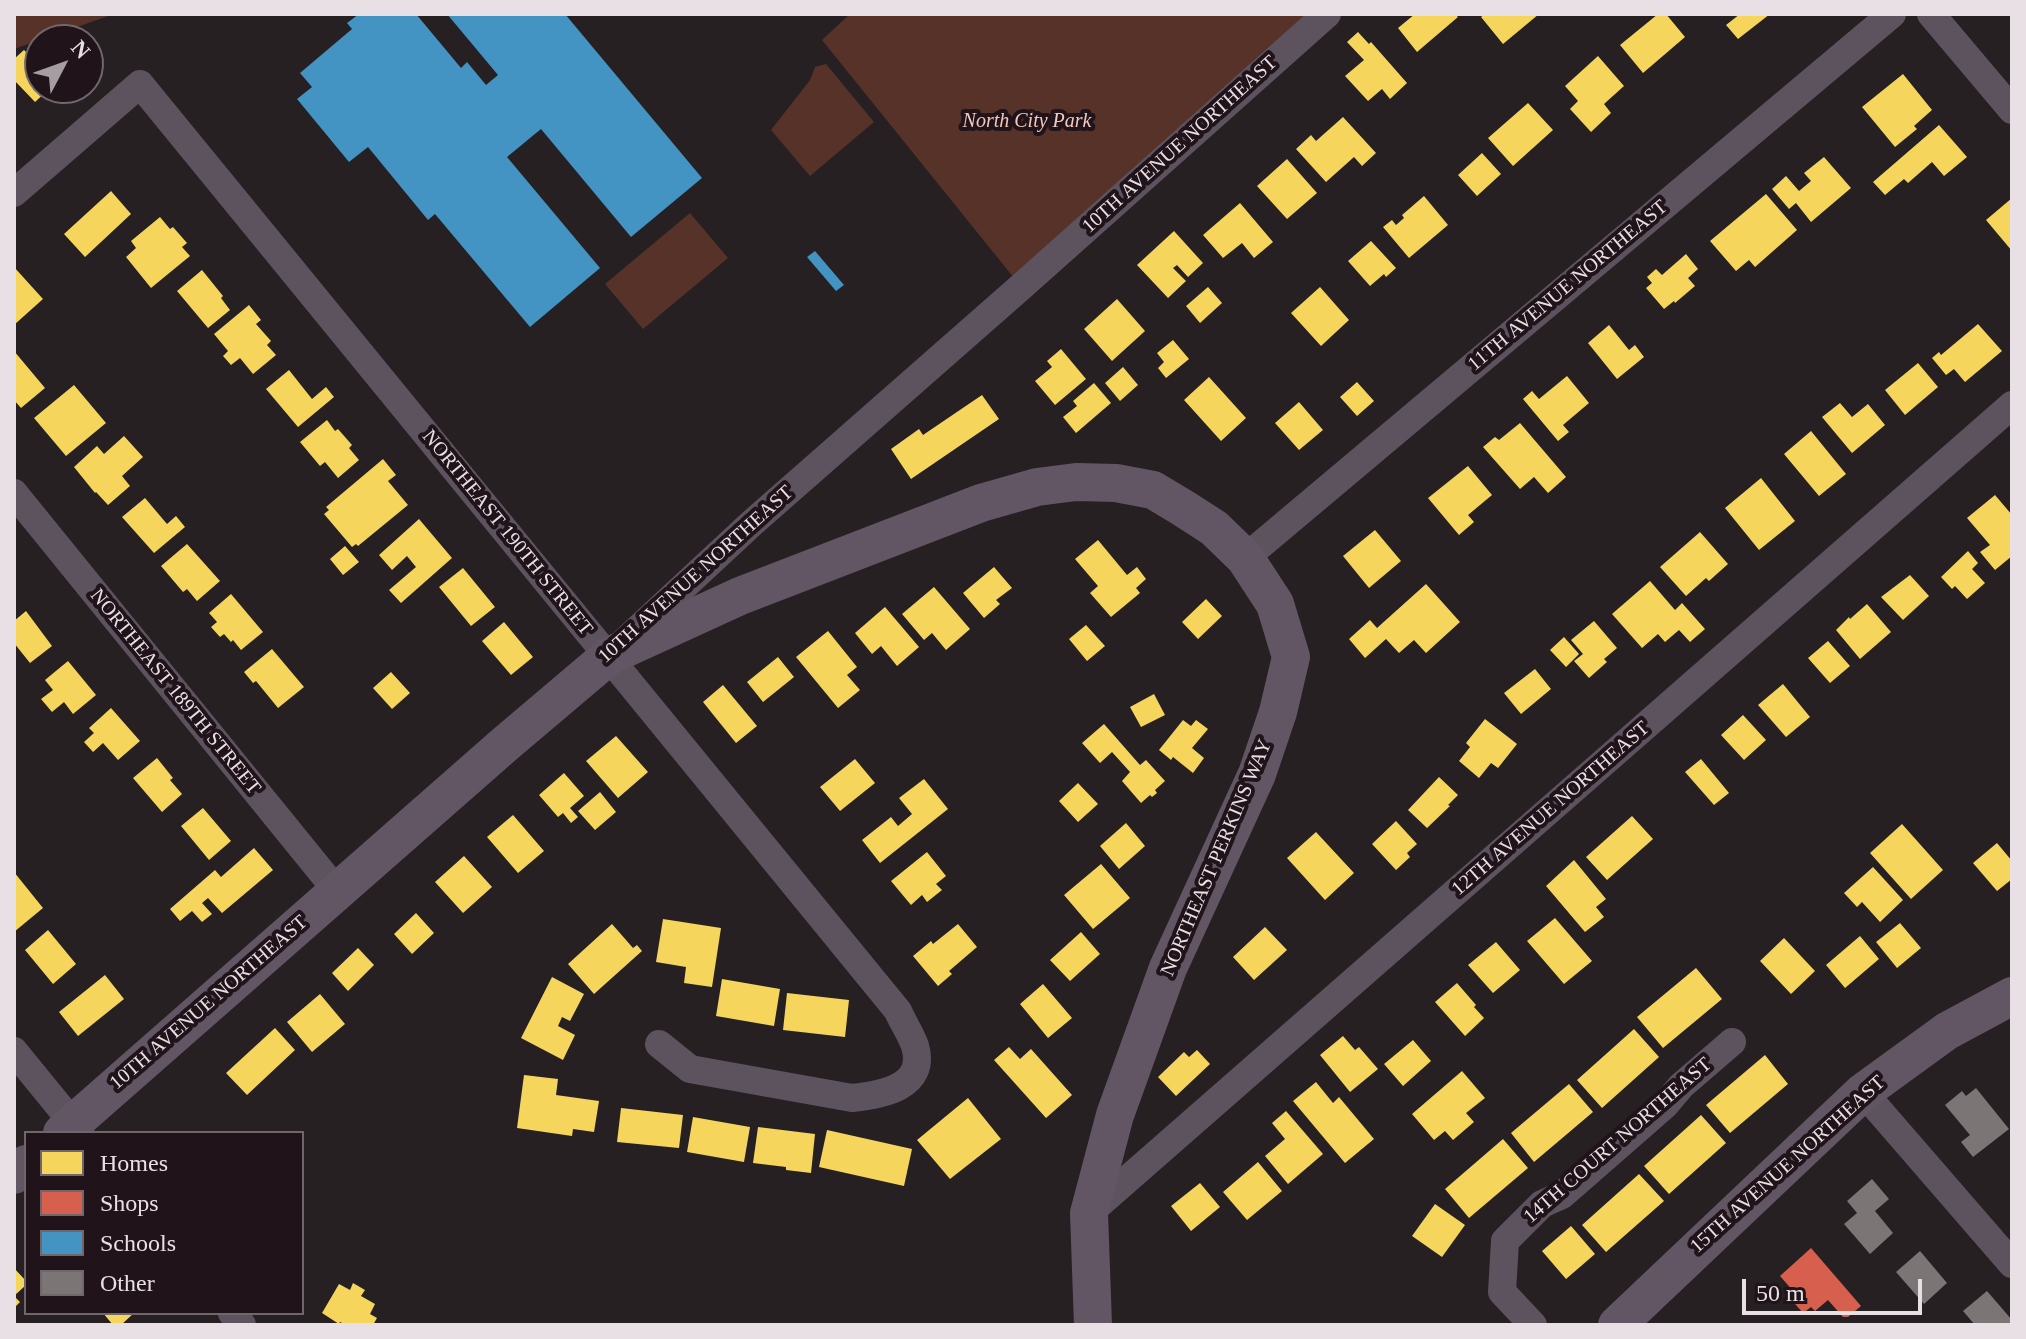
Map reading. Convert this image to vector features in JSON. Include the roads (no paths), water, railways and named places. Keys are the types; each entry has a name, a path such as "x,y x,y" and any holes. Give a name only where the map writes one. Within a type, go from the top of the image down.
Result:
{"main road":[{"name":"NORTHEAST PERKINS WAY","path":"609,656 764,586 981,503 1037,487 1076,482 1116,483 1153,490 1214,528 1245,558 1275,604 1291,657 1257,774 1168,968 1115,1115 1089,1213 1093,1325"},
{"name":"10TH AVENUE NORTHEAST","path":"72,1130 337,891 609,656"},
{"name":"15TH AVENUE NORTHEAST","path":"1617,1325 1863,1092 1947,1031 2012,996"}],"street":[{"name":"10TH AVENUE NORTHEAST","path":"609,656 752,523 1327,14"},
{"name":"11TH AVENUE NORTHEAST","path":"1245,558 1892,14"},
{"path":"1931,14 2012,110"},
{"name":"NORTHEAST 190TH STREET","path":"14,193 140,84 898,1011 915,1049 917,1066 912,1078 896,1088 876,1096 852,1098 690,1069 659,1044"},
{"name":"12TH AVENUE NORTHEAST","path":"1089,1213 2012,405"},
{"name":"NORTHEAST 189TH STREET","path":"14,493 337,891"},
{"name":"14TH COURT NORTHEAST","path":"1533,1325 1502,1292 1505,1241 1542,1204 1562,1195 1732,1042"},
{"path":"14,1051 72,1130"},
{"path":"1863,1092 2012,1264"}],"park label":[{"name":"North City Park","path":"1027,122"}]}
